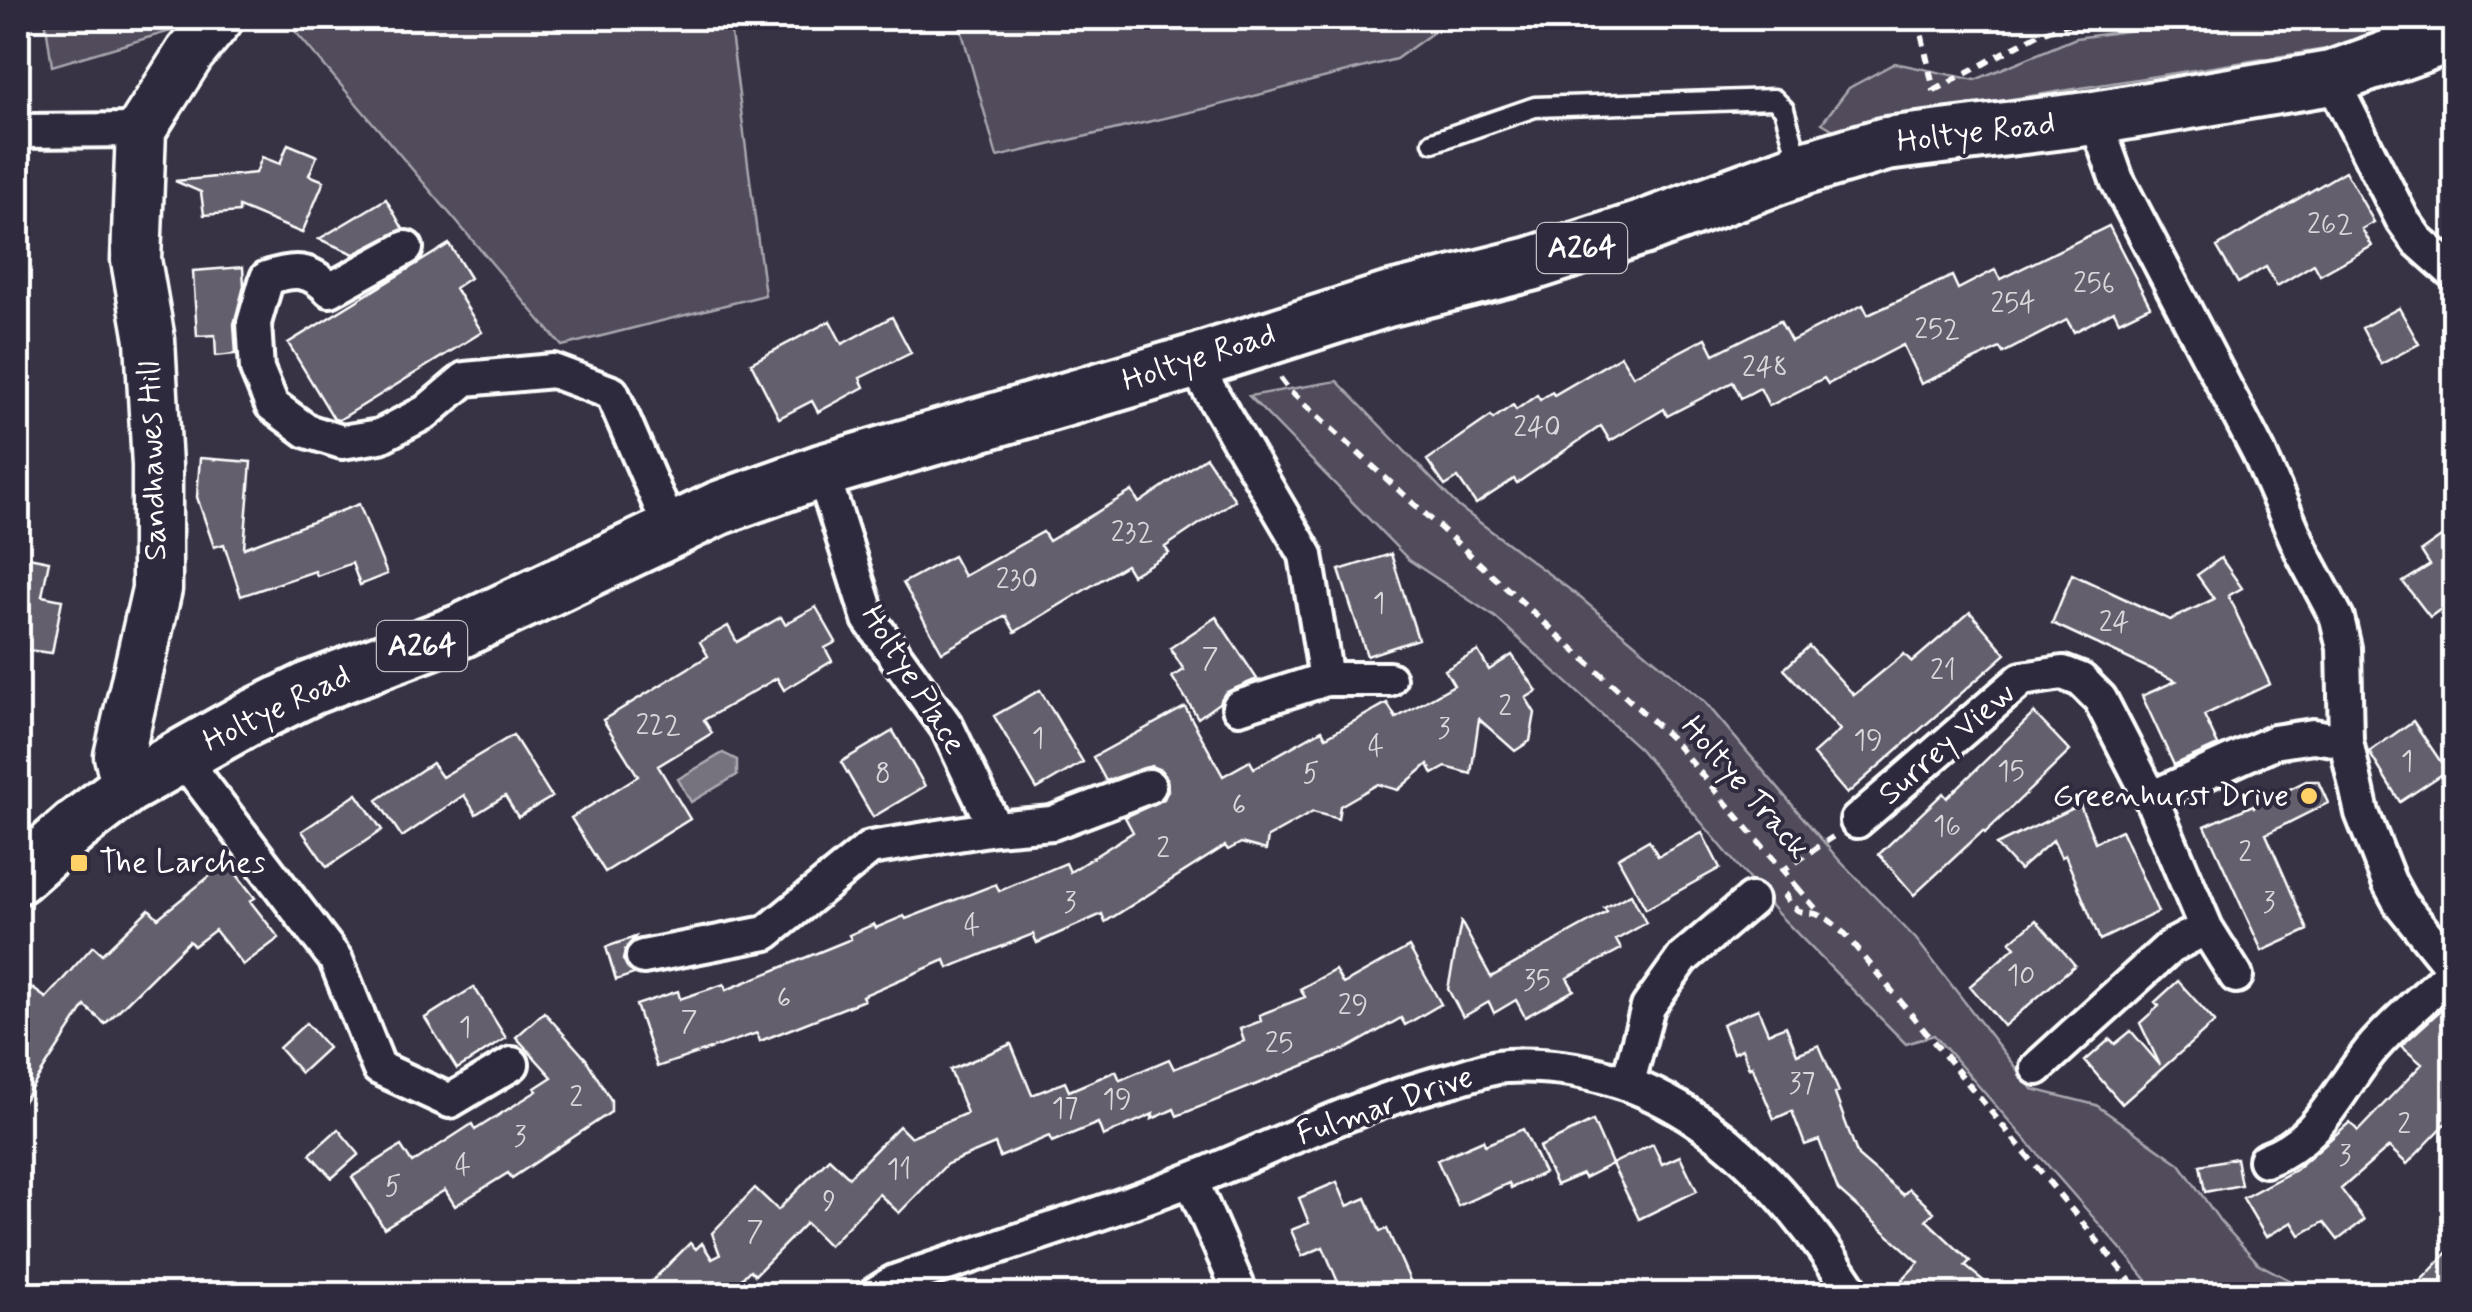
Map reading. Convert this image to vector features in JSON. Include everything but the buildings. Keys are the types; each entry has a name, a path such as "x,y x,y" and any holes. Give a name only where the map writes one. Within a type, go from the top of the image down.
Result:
{"main road":[{"name":"Holtye Road","path":"18,877 127,787 311,688 461,631 718,508 822,471 1193,362 1251,340 1387,300 1531,264 1886,144 1943,112 2096,118 2331,78 2454,34"}],"street":[{"path":"18,131 141,130 190,53 220,18"},
{"path":"2331,78 2402,219 2417,240 2454,273"},
{"path":"2096,118 2117,180 2259,453 2302,554 2337,618 2344,648 2346,741 2362,813 2389,882 2410,918 2454,970 2369,1052 2308,1135 2291,1150 2265,1160"},
{"name":"Sandhawes Hill","path":"127,787 118,756 157,589 157,466 150,340 136,260 141,130"},
{"path":"406,248 330,290 317,276 290,271 267,278 254,323 257,369 272,405 307,431 342,442 380,436 426,412 466,379 554,370 612,393 670,530"},
{"path":"1193,362 1306,555 1326,679"},
{"name":"Holtye Place","path":"822,471 869,619 947,727 996,828"},
{"name":"Surrey View","path":"1857,821 2022,679 2063,673 2082,680 2100,699 2152,798 2206,928 2236,976"},
{"path":"1238,707 1326,679 1389,679"},
{"path":"2152,798 2274,742 2314,736 2346,741"},
{"path":"180,756 336,960 379,1068 450,1101 512,1064"},
{"path":"643,957 766,934 870,848 1052,823 1149,786"},
{"path":"1628,1082 1648,1007 1683,958 1751,900"},
{"path":"2037,1068 2170,946 2206,928"},
{"name":"Fulmar Drive","path":"875,1294 894,1282 1191,1180 1412,1090 1504,1066 1568,1068 1628,1082 1704,1123 1742,1153 1794,1210 1854,1294"},
{"path":"1191,1180 1241,1294"}],"lane":[{"path":"1433,142 1535,107 1774,100 1784,109 1801,170"}],"path":[{"path":"1918,18 1943,112 2038,34 2086,18"},
{"name":"Holtye Track","path":"1251,340 1289,390 1670,737 1797,887 1784,897 1789,904 1802,914 1821,914 1845,934 2141,1294"},
{"path":"1751,900 1783,870 1857,821"},
{"path":"1797,887 1821,914"}],"shaded area":[{"path":"45,18 272,18 184,27 52,66"},
{"path":"284,18 729,18 765,295 562,346"},
{"path":"958,18 1453,18 1396,59 997,157"},
{"path":"2219,18 2413,18 2326,49 1993,102 1842,135 1822,123 1849,88 1895,63 1975,80 2076,38"},
{"path":"1337,381 1459,507 1577,595 1704,701 1839,860 1916,939 2032,1089 2096,1105 2180,1164 2220,1221 2259,1264 2316,1294 2158,1294 1934,1035 1906,1044 1778,914 1640,749 1495,617 1409,560 1249,396"},
{"path":"723,753 737,760 737,775 691,802 678,779"}],"place":[{"name":"Greenhurst Drive","path":"2309,796"},
{"name":"The Larches","path":"79,863"}]}
